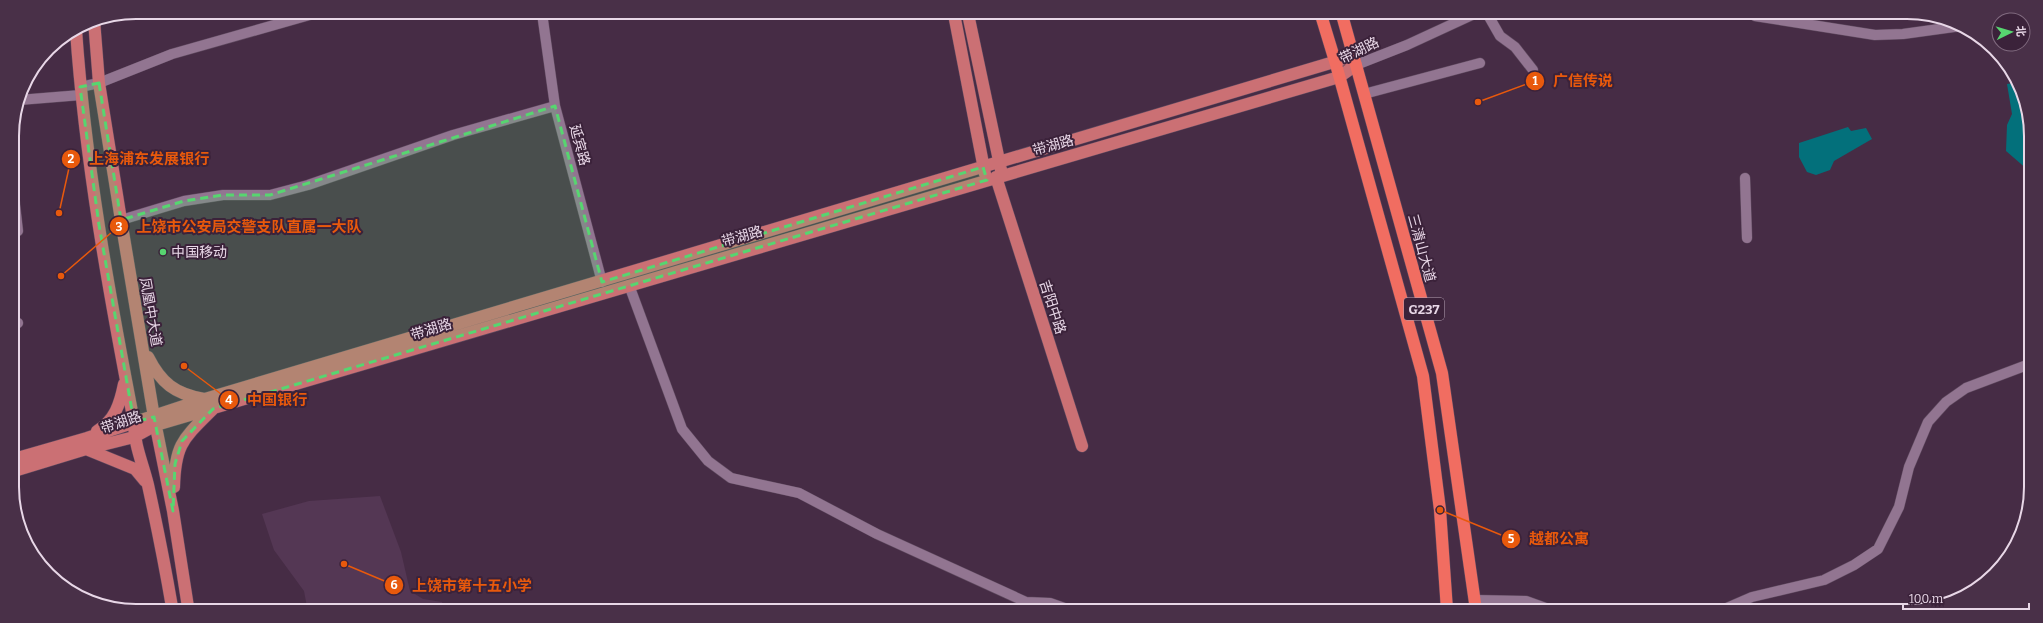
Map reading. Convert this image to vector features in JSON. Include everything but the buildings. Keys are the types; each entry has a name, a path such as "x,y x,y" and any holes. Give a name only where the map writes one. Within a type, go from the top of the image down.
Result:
{"highway":[{"name":"G237","path":"1322,19 1423,376 1440,510 1447,604"},
{"name":"三清山大道","path":"1343,19 1442,373 1476,604"}],"main road":[{"name":"吉阳中路","path":"955,19 984,167 995,177 1082,446"},
{"name":"吉阳中路","path":"969,19 998,163 995,177"},
{"name":"凤凰中大道","path":"95,26 99,83 121,220 155,421 174,511 188,604"},
{"path":"76,35 80,91 99,225 134,422 134,437 147,483 164,558 172,604"},
{"name":"带湖路","path":"19,458 86,443 134,437 155,421 205,399 602,282 1335,61 1355,61"},
{"name":"带湖路","path":"19,469 86,443 134,422 155,421 213,409 995,177 1339,77 1355,61"},
{"path":"142,345 156,374 170,387 192,397 205,399"},
{"path":"126,379 119,408 106,426 86,443 135,469 147,483"},
{"path":"174,511 175,464 182,442 213,409"}],"street":[{"path":"25,99 80,91 172,54 296,19"},
{"name":"延宾路","path":"543,19 555,106 602,282"},
{"name":"带湖路","path":"1355,61 1407,45 1463,19"},
{"path":"1490,19 1500,36 1515,47 1533,70"},
{"path":"1774,19 1875,35 1903,34 1950,27"},
{"path":"1364,94 1480,63"},
{"path":"121,220 184,201 223,195 270,195 308,184 453,135 555,106"},
{"path":"1745,178 1747,238"},
{"path":"629,285 682,429 708,461 731,478 799,493 877,534 1026,602 1053,604"},
{"path":"1737,604 1752,598 1824,580 1854,565 1878,549 1899,507 1909,467 1928,422 1946,402 1966,388 2024,366"},
{"path":"1486,604 1526,600 1536,604"}],"highlighted area":[{"path":"99,83 121,220 184,201 223,195 270,195 555,106 602,282 983,167 987,180 213,409 182,441 175,464 173,511 154,417 134,422 99,225 80,87"}],"shaded area":[{"path":"2007,84 2012,84 2022,113 2024,128 2024,167 2006,151 2007,125 2012,114"},
{"path":"1848,127 1851,131 1866,128 1872,139 1834,161 1830,170 1816,175 1807,172 1799,157 1799,143"},
{"path":"380,496 401,552 410,591 423,599 442,602 442,604 306,604 304,591 274,550 262,514 309,501"}],"place":[{"name":"广信传说","path":"1478,102"},
{"name":"上海浦东发展银行","path":"59,213"},
{"name":"中国移动","path":"163,252"},
{"name":"上饶市公安局交警支队直属一大队","path":"61,276"},
{"name":"中国银行","path":"184,366"},
{"name":"越都公寓","path":"1440,510"},
{"name":"上饶市第十五小学","path":"344,564"}]}
